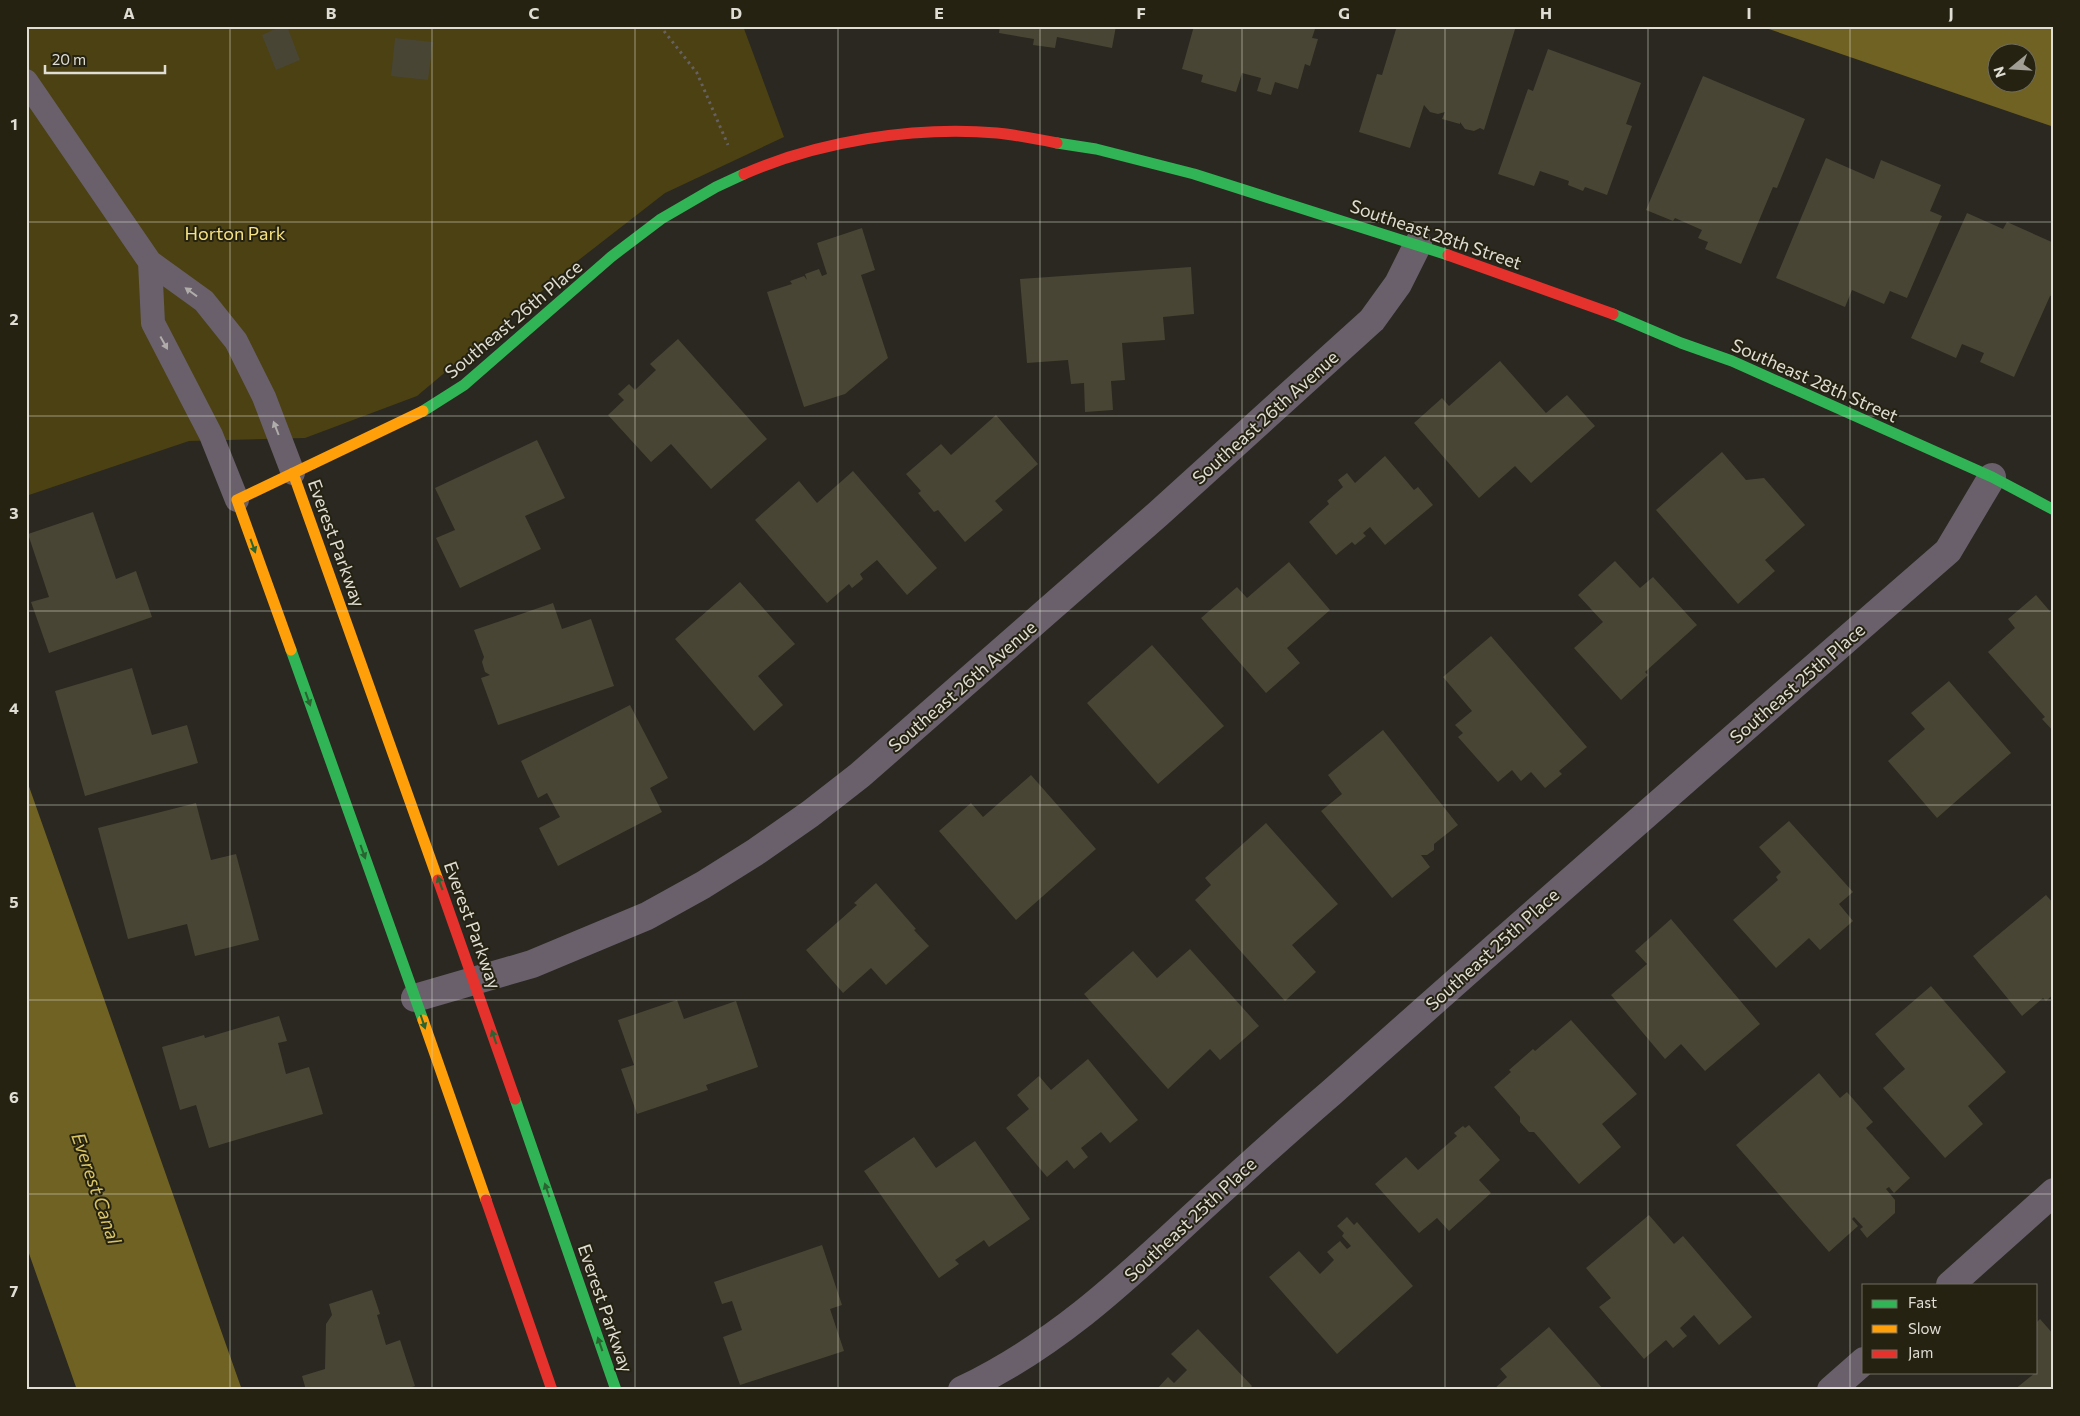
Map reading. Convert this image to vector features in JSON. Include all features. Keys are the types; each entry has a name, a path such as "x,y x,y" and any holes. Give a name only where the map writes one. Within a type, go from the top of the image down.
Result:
{"street":[{"name":"Southeast 28th Street","path":"774,161 817,149 906,134 997,133 1096,149 1194,174 1418,244 1608,312 1681,343 1732,361 1992,477 2054,510"},
{"name":"Southeast 26th Place","path":"237,500 423,411 464,385 611,257 661,219 716,187 774,161"},
{"name":"Southeast 26th Avenue","path":"415,998 532,964 647,916 757,851 810,814 860,775 1158,514 1372,320 1398,284 1418,244"},
{"name":"Everest Parkway","path":"293,473 474,981 616,1390"},
{"name":"Southeast 25th Place","path":"962,1390 984,1380 1032,1351 1079,1318 1122,1282 1258,1157 1519,925 1948,551 1992,477"},
{"path":"237,500 415,998 552,1390"},
{"path":"1951,1284 2054,1192"},
{"path":"1830,1390 1862,1363"}],"lane":[{"path":"28,86 150,262 204,301 236,340 264,397 293,473"},
{"path":"150,262 153,323 211,435 237,500"}],"path":[{"path":"660,26 697,73 741,175"}],"green space":[{"name":"Horton Park","path":"26,26 743,26 784,137 665,193 580,259 417,396 305,438 189,441 26,496"}],"water":[{"path":"1760,26 2054,26 2054,127"},
{"name":"Everest Canal","path":"26,778 242,1390 77,1390 26,1245"}],"building":[{"path":"282,26 287,26 300,60 276,70 262,35"},
{"path":"1000,26 1116,26 1112,48 1057,37 1055,48 1033,45 1034,39 999,33"},
{"path":"1194,26 1316,26 1312,38 1318,39 1310,66 1305,64 1298,89 1275,82 1271,95 1257,91 1261,78 1242,73 1236,92 1201,82 1203,75 1182,69"},
{"path":"1397,26 1516,26 1484,130 1480,128 1474,131 1465,129 1460,122 1460,124 1442,119 1445,112 1438,114 1430,112 1424,105 1410,148 1359,132 1377,74 1382,75"},
{"path":"395,38 433,42 428,80 391,76"},
{"path":"1548,49 1641,83 1626,124 1632,126 1607,195 1585,187 1583,191 1568,185 1569,181 1540,171 1534,186 1498,174 1528,89 1533,91"},
{"path":"1703,76 1805,119 1777,188 1773,187 1741,264 1705,249 1708,242 1698,238 1702,230 1675,218 1673,221 1646,210"},
{"path":"1826,158 1874,179 1881,160 1941,185 1930,211 1942,216 1907,298 1890,291 1884,304 1852,290 1845,307 1776,278"},
{"path":"1967,213 2003,229 2007,222 2054,243 2054,295 2050,296 2014,377 1980,362 1984,353 1962,344 1956,358 1911,338"},
{"path":"862,228 875,270 861,275 888,358 845,394 804,407 767,292 792,284 790,281 804,276 807,280 805,274 819,269 822,276 827,274 817,243"},
{"path":"1191,267 1194,314 1163,317 1165,340 1122,343 1125,380 1111,381 1113,410 1085,412 1084,383 1071,384 1068,360 1027,363 1020,279"},
{"path":"678,339 767,439 711,489 671,444 651,462 608,415 624,400 618,394 629,384 635,390 656,370 650,364"},
{"path":"1500,361 1546,413 1567,395 1595,426 1531,483 1515,466 1479,498 1414,423 1442,398 1449,406"},
{"path":"996,415 1038,464 995,501 1003,510 965,542 938,510 934,512 918,493 921,491 906,474 941,444 951,455"},
{"path":"537,440 565,498 525,516 541,549 460,588 436,538 455,530 435,488"},
{"path":"1722,452 1746,480 1764,478 1805,525 1765,560 1775,571 1738,604 1656,510"},
{"path":"1385,456 1414,490 1418,487 1433,505 1385,545 1370,527 1363,533 1366,536 1355,545 1352,542 1336,555 1309,522 1329,504 1327,501 1343,487 1338,480 1347,473 1355,483"},
{"path":"853,471 937,568 907,595 877,560 860,574 863,579 852,588 849,584 827,603 755,520 799,481 817,503"},
{"path":"93,512 116,579 136,571 152,617 49,653 31,602 49,597 28,534"},
{"path":"1615,561 1640,588 1653,577 1697,625 1645,672 1648,675 1621,700 1574,648 1603,622 1578,595"},
{"path":"1289,562 1330,610 1287,648 1300,663 1266,693 1201,618 1237,587 1247,598"},
{"path":"740,582 795,644 758,676 783,705 754,731 675,639"},
{"path":"2036,595 2054,616 2054,732 2042,719 2045,717 1988,652 2015,628 2008,619"},
{"path":"553,603 562,629 591,619 614,686 498,725 481,678 490,675 485,672 482,662 484,657 474,630"},
{"path":"1491,636 1587,747 1559,771 1562,774 1545,788 1531,772 1521,781 1512,770 1498,782 1458,737 1463,733 1455,725 1472,711 1443,677"},
{"path":"1152,645 1224,726 1158,784 1087,703"},
{"path":"132,668 152,735 187,725 198,763 85,796 55,691"},
{"path":"1949,681 2011,753 1937,818 1888,761 1925,729 1911,713"},
{"path":"630,705 668,778 650,788 662,812 558,866 539,828 560,817 547,793 538,798 521,761"},
{"path":"1383,730 1458,825 1434,844 1434,850 1427,855 1421,855 1430,867 1392,898 1321,811 1342,794 1328,775"},
{"path":"1031,775 1096,849 1016,920 939,831 971,803 983,817"},
{"path":"196,803 211,860 236,854 259,940 195,956 187,924 128,939 98,828"},
{"path":"1789,821 1853,892 1839,904 1853,921 1820,950 1809,938 1776,968 1733,920 1778,880 1776,877 1781,872 1759,847"},
{"path":"1266,823 1338,904 1292,945 1316,972 1285,1001 1195,900 1211,885 1205,878"},
{"path":"876,883 929,946 886,985 871,968 843,993 806,950 857,905 854,903"},
{"path":"2046,895 2054,904 2054,994 2046,1001 2043,998 2022,1016 1973,956"},
{"path":"1671,919 1760,1024 1705,1071 1681,1044 1665,1059 1611,995 1647,964 1635,951"},
{"path":"1190,949 1259,1026 1220,1060 1210,1049 1168,1089 1084,994 1133,951 1157,978"},
{"path":"1931,986 2006,1072 1968,1106 1983,1124 1945,1158 1883,1088 1905,1069 1875,1034"},
{"path":"677,1000 684,1019 736,1001 758,1067 706,1085 708,1090 637,1114 621,1069 634,1065 618,1020"},
{"path":"279,1016 287,1041 278,1043 286,1074 309,1067 323,1114 209,1148 196,1105 180,1110 162,1047 204,1035 205,1038"},
{"path":"1571,1020 1637,1094 1602,1124 1621,1147 1579,1184 1534,1132 1529,1132 1520,1122 1520,1117 1494,1087 1511,1072 1509,1070 1533,1049 1535,1051"},
{"path":"1088,1059 1138,1120 1110,1143 1101,1132 1081,1148 1088,1157 1074,1169 1067,1160 1047,1177 1006,1128 1029,1109 1017,1095 1039,1076 1051,1090"},
{"path":"1819,1073 1840,1098 1847,1092 1873,1122 1866,1128 1910,1178 1894,1193 1889,1187 1886,1189 1895,1200 1895,1213 1867,1238 1860,1229 1863,1227 1854,1217 1852,1219 1858,1226 1829,1252 1736,1145"},
{"path":"1469,1125 1500,1160 1479,1180 1491,1193 1449,1231 1437,1218 1419,1233 1375,1184 1406,1157 1418,1170 1457,1136 1454,1133 1463,1126 1465,1128"},
{"path":"914,1137 936,1168 975,1141 1030,1219 989,1247 984,1240 955,1260 959,1264 939,1278 864,1171"},
{"path":"1649,1215 1674,1244 1683,1236 1752,1317 1719,1345 1694,1315 1680,1328 1687,1336 1673,1348 1666,1340 1644,1359 1599,1307 1611,1298 1586,1268"},
{"path":"1347,1217 1354,1225 1357,1222 1413,1286 1337,1354 1269,1277 1299,1251 1320,1274 1334,1260 1327,1252 1340,1241 1347,1249 1351,1246 1342,1236 1344,1233 1337,1226"},
{"path":"822,1245 842,1305 830,1309 844,1351 740,1385 723,1337 742,1330 732,1301 722,1304 714,1282"},
{"path":"372,1290 380,1314 377,1315 386,1345 400,1340 415,1386 404,1390 306,1390 302,1376 325,1369 326,1324 332,1315 329,1304"},
{"path":"2040,1319 2054,1335 2054,1390 2014,1390 2034,1374 2038,1374 2038,1321"},
{"path":"1549,1327 1604,1390 1493,1390 1507,1377 1500,1369"},
{"path":"1198,1329 1252,1386 1248,1390 1156,1390 1168,1377 1174,1383 1187,1370 1171,1354"}],"traffic: fast":[{"path":"1057,143 1096,149 1194,174 1448,255"},
{"path":"423,411 464,385 611,257 661,219 716,187 744,174"},
{"path":"1613,314 1681,343 1732,361 1992,477 2054,510"},
{"path":"291,650 423,1020"},
{"path":"515,1099 616,1390"}],"traffic: slow":[{"path":"291,650 237,500 423,411"},
{"path":"293,473 438,880"},
{"path":"423,1020 486,1200"}],"traffic: jam":[{"path":"744,174 773,162 835,145 901,134 966,131 1020,136 1057,143"},
{"path":"1448,255 1613,314"},
{"path":"438,880 515,1099"},
{"path":"486,1200 552,1390"}]}
